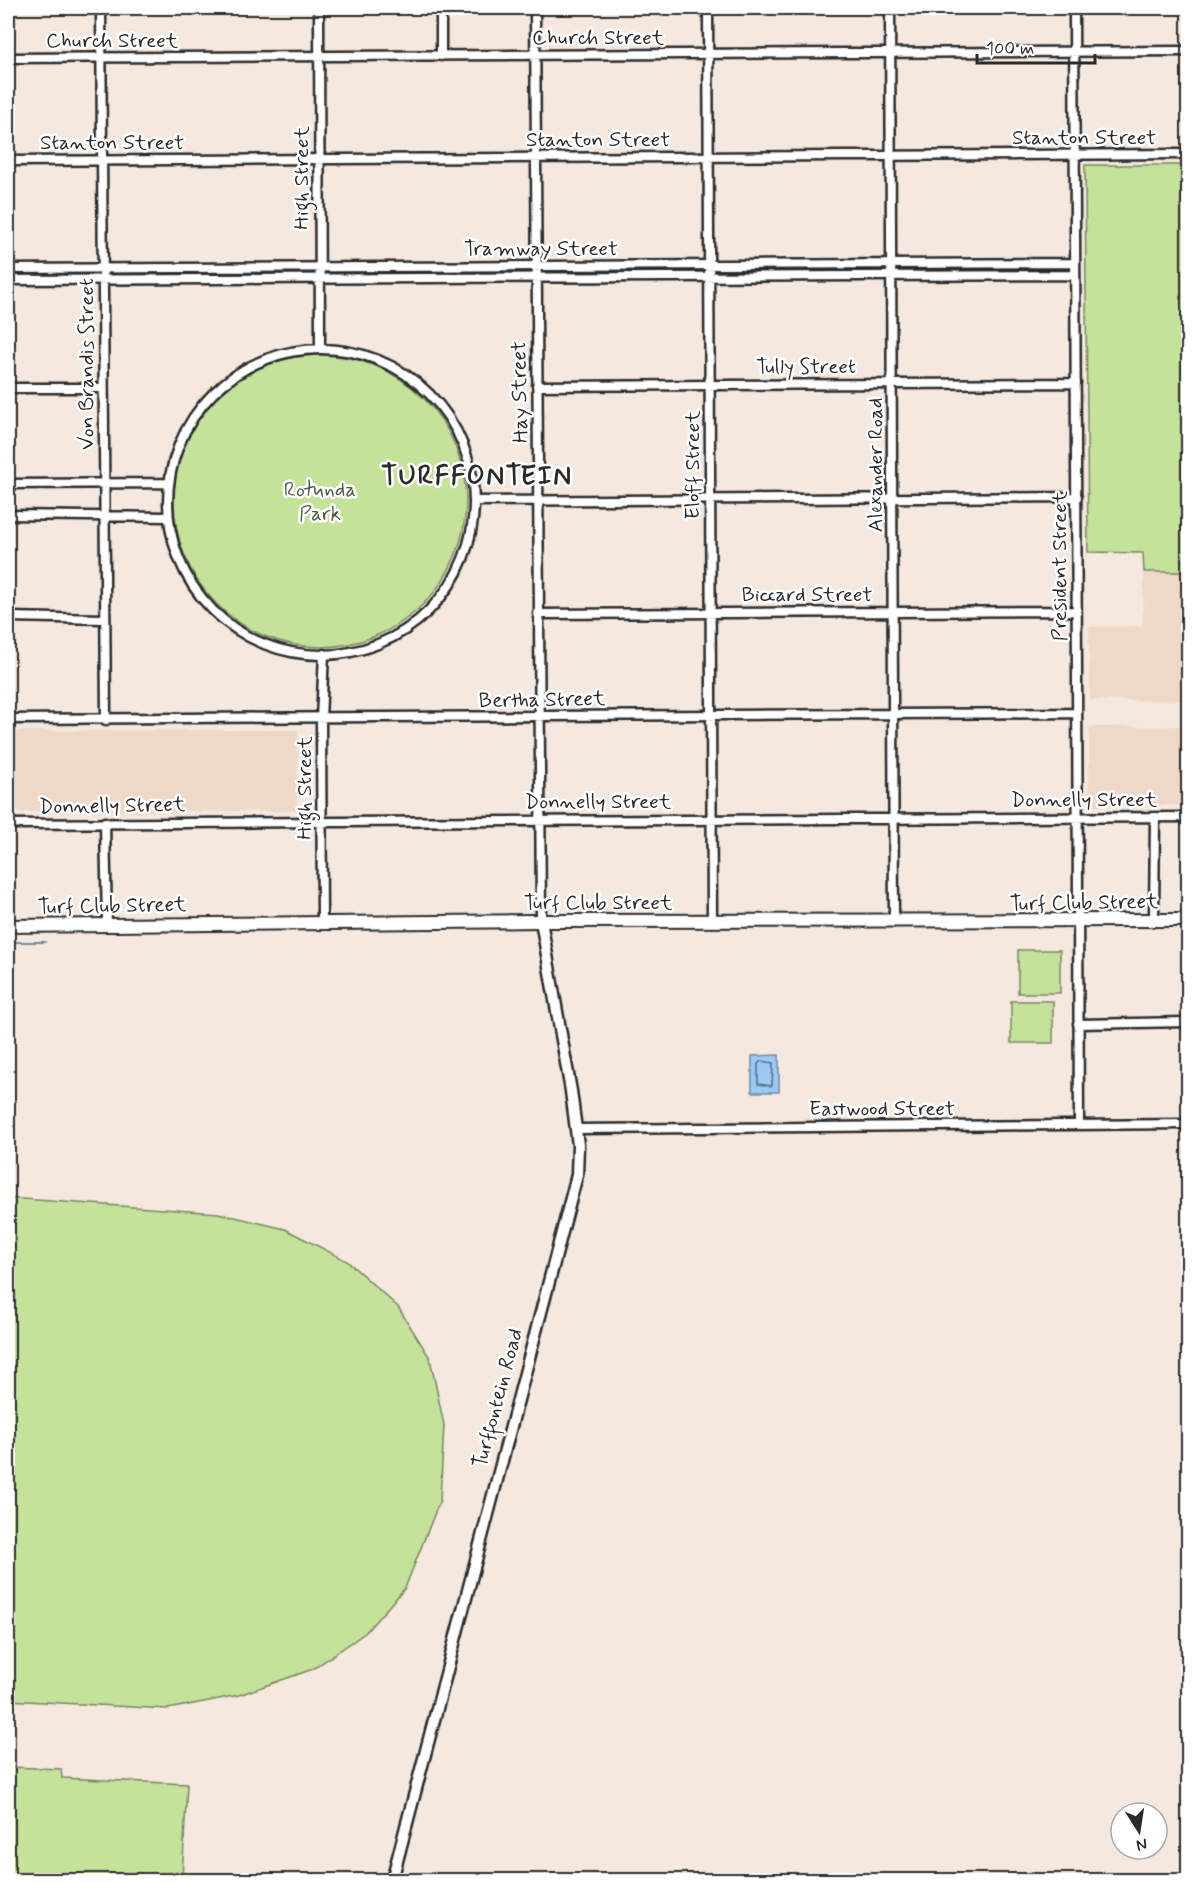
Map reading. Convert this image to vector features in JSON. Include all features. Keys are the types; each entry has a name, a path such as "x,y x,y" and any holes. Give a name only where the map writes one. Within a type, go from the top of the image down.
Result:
{"main road":[{"name":"Turf Club Street","path":"8,926 541,921 1188,921"}],"street":[{"name":"Von Brandis Street","path":"101,8 106,720"},
{"name":"High Street","path":"319,8 320,349"},
{"path":"441,8 441,56"},
{"name":"Hay Street","path":"535,8 537,614 541,921"},
{"name":"Eloff Street","path":"708,8 712,922"},
{"name":"Alexander Road","path":"890,8 894,498 894,922"},
{"name":"President Street","path":"1074,8 1079,1125"},
{"name":"Church Street","path":"8,58 1188,51"},
{"name":"Stanton Street","path":"8,160 1188,154"},
{"name":"Tramway Street","path":"12,269 1075,263"},
{"path":"984,264 984,276"},
{"path":"620,266 621,278"},
{"path":"212,279 213,267"},
{"path":"423,267 423,278"},
{"path":"254,268 254,279"},
{"path":"12,269 12,280"},
{"name":"Tramway Street","path":"12,280 1075,275"},
{"path":"320,349 354,352 387,363 429,393 450,420 466,450 474,501 471,532 462,562 450,584 430,608 406,628 384,640 349,652 324,654 295,652 268,645 250,637 219,616 194,588 184,571 171,536 168,517 169,483 176,452 189,424 219,388 244,369 273,357 320,349"},
{"name":"Tully Street","path":"537,386 1076,383"},
{"path":"8,388 103,388"},
{"path":"8,484 169,483"},
{"path":"474,501 1077,497"},
{"path":"8,515 168,517"},
{"name":"Biccard Street","path":"537,614 1076,611"},
{"path":"8,617 104,619"},
{"name":"High Street","path":"322,922 321,718 324,654"},
{"name":"Bertha Street","path":"8,719 1077,713"},
{"path":"1154,921 1155,817"},
{"name":"Donnelly Street","path":"8,824 539,819 1188,817"},
{"path":"105,822 107,925"},
{"name":"Turffontein Road","path":"392,1881 453,1639 574,1191 578,1165 576,1130 541,921"},
{"path":"1078,1023 1188,1022"},
{"name":"Eastwood Street","path":"576,1130 1188,1124"}],"shaded area":[{"path":"1144,572 1188,572 1188,701 1090,700 1089,627 1143,626"},
{"path":"1188,726 1188,805 1089,806 1089,727"},
{"path":"298,730 297,811 8,812 8,731"}],"green space":[{"path":"1085,165 1188,165 1188,572 1144,572 1143,553 1088,552"},
{"name":"Rotunda Park","path":"320,355 362,361 389,372 413,388 433,408 449,432 460,459 466,501 460,543 449,570 433,594 413,614 389,630 362,641 320,647 278,641 251,630 227,614 207,594 191,570 180,543 174,501 180,459 191,432 207,408 227,388 251,372 278,361"},
{"path":"1018,950 1060,950 1060,993 1018,993"},
{"path":"1011,1001 1053,1001 1053,1043 1011,1043"},
{"path":"8,1198 218,1213 285,1229 347,1261 398,1307 430,1358 444,1425 440,1500 405,1588 365,1633 313,1669 239,1695 168,1709 8,1700"},
{"path":"8,1767 61,1769 62,1778 187,1784 182,1880 8,1880"}],"water":[{"path":"779,1055 779,1092 752,1092 752,1056"}],"waterway":[{"path":"8,942 45,942"}],"district":[{"name":"TURFFONTEIN","path":"477,475"}]}
